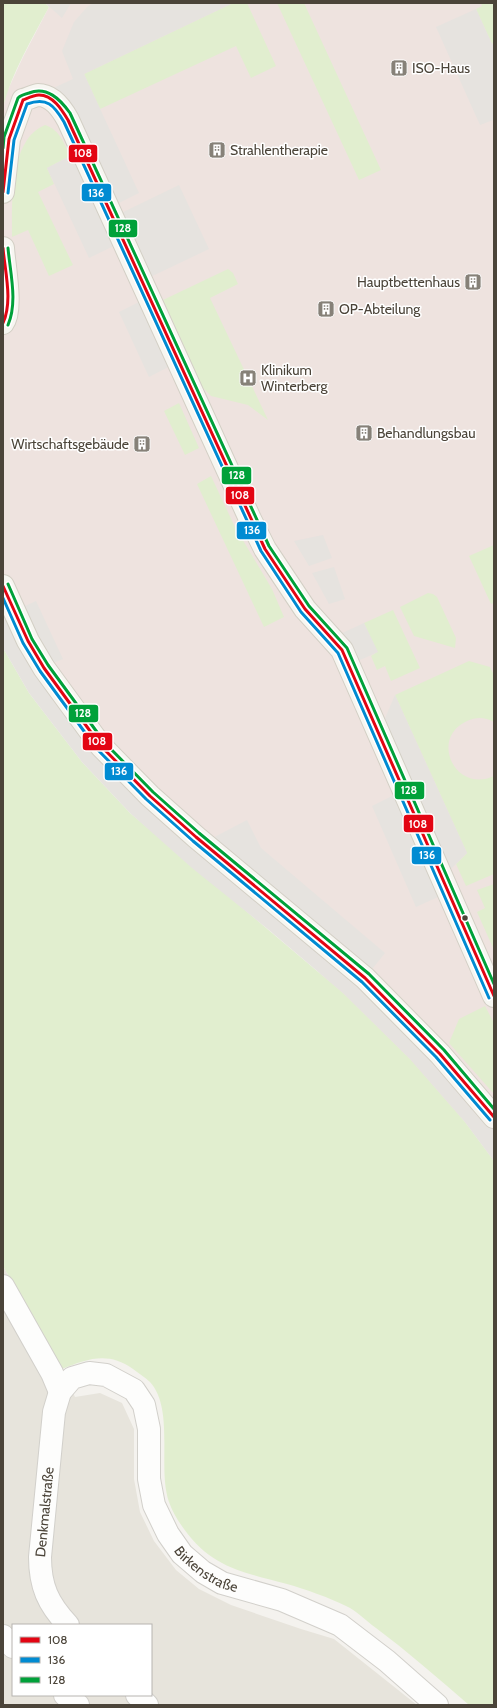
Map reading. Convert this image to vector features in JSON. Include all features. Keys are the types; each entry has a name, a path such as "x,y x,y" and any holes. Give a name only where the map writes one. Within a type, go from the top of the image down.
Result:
{"street":[{"path":"3,192 9,139 23,100 38,95 50,99 61,107 68,120 250,519 265,548 305,609 342,650 494,996"},
{"path":"3,248 8,302 7,318 3,323"},
{"path":"3,586 28,641 44,668 101,746 150,796 196,837 365,978 440,1054 494,1117"},
{"path":"3,1286 52,1374 66,1385"},
{"name":"Birkenstraße","path":"66,1385 89,1373 106,1375 134,1390 144,1405 149,1429 149,1479 154,1505 168,1534 182,1554 203,1572 222,1583 282,1600 340,1626 387,1661 437,1705"},
{"name":"Denkmalstraße","path":"66,1385 54,1412 40,1557 40,1574 46,1596 60,1617 67,1624"},
{"path":"3,1636 12,1646"},
{"path":"66,1696 78,1705"},
{"path":"138,1696 147,1705"}],"shaded area":[{"name":"Klinikum Winterberg","path":"45,3 494,3 494,1161 465,1122 3,648 3,107 6,94 23,57 49,7"},
{"path":"45,3 71,3 62,18"},
{"path":"93,3 233,3 84,74 139,193 109,208 113,217 179,185 209,249 142,281 124,241 89,258 47,168 82,150 38,95 73,79 62,51 74,22 87,7"},
{"path":"476,9 492,44 494,43 494,121 493,120 480,125 436,27"},
{"path":"149,297 153,305 163,300 203,388 192,392 178,362 149,377 119,312"},
{"path":"323,535 332,558 309,566 294,541"},
{"path":"334,567 345,599 329,604 312,573"},
{"path":"3,586 14,611 36,601 63,659 44,667 203,843 247,820 261,848 385,953 365,978 494,1117 494,1161 465,1122 410,1059 343,993 269,930 192,868 130,813 82,762 29,693 3,648"},
{"path":"364,623 378,652 349,665 340,634"},
{"path":"395,695 467,853 442,878 449,892 416,907 372,806 404,790 379,732"},
{"path":"3,1266 62,1369 75,1397 100,1393 122,1403 134,1429 134,1479 140,1512 154,1541 176,1570 199,1589 231,1605 334,1639 417,1705 3,1705"}],"green space":[{"path":"3,3 45,3 49,7 17,68 3,107"},
{"path":"233,3 247,3 276,66 251,78 236,46 100,109 84,74"},
{"path":"277,3 304,3 381,170 359,180"},
{"path":"481,3 494,3 494,43 492,44 476,9 482,6"},
{"path":"45,125 50,127 58,134 70,156 47,168 54,184 38,192 73,265 49,276 28,230 12,237 13,191 19,158 25,144 33,132"},
{"path":"228,269 233,273 238,284 210,298 268,420 248,405 211,396 203,388 163,300"},
{"path":"179,403 199,448 185,455 164,411"},
{"path":"211,476 235,527 272,589 284,617 264,627 197,484"},
{"path":"494,545 494,603 491,604 469,556"},
{"path":"428,593 437,597 456,638 455,648 414,636 400,607"},
{"path":"393,610 420,668 391,681 385,666 377,670 371,656 377,652 364,623"},
{"path":"3,648 29,693 82,762 130,813 343,993 410,1059 465,1122 494,1161 494,1705 469,1705 411,1656 350,1608 309,1591 242,1572 217,1560 206,1552 184,1529 175,1516 169,1502 164,1473 164,1423 162,1408 158,1394 150,1382 124,1363 106,1358 98,1358 80,1362 62,1369 3,1266"},
{"path":"469,661 490,667 494,675 494,722 480,718 467,721 456,729 450,739 449,751 452,762 458,771 468,777 480,780 494,776 494,874 466,886 456,864 467,853 395,695"},
{"path":"494,884 494,950 477,912 485,908 477,890"},
{"path":"485,1006 494,1023 494,1094 449,1043 459,1019"}],"transit line":[{"name":"128","path":"3,148 4,137 18,98 22,95 42,91 52,95 62,103 70,113 269,546 309,606 347,648 494,984"},
{"name":"108","path":"3,192 9,139 23,100 37,95 53,100 68,120 265,549 305,609 342,650 494,996"},
{"name":"136","path":"8,193 14,140 27,104 40,101 45,102 57,111 64,122 261,551 301,612 338,653 489,998"},
{"name":"108","path":"3,248 8,296 8,305 3,323"},
{"name":"128","path":"8,248 13,297 11,316 8,325"},
{"name":"128","path":"8,584 32,639 48,665 105,743 153,792 199,833 369,974 444,1050 494,1109"},
{"name":"108","path":"3,586 28,641 44,668 101,746 150,796 196,837 365,978 440,1054 494,1117"},
{"name":"136","path":"3,598 23,643 40,671 97,749 146,799 193,841 362,982 436,1057 490,1120"}],"place":[{"name":"ISO-Haus","path":"399,68"},
{"name":"Strahlentherapie","path":"217,150"},
{"name":"Hauptbettenhaus","path":"473,282"},
{"name":"OP-Abteilung","path":"326,309"},
{"name":"Klinikum Winterberg","path":"248,378"},
{"name":"Behandlungsbau","path":"364,433"},
{"name":"Wirtschaftsgebäude","path":"142,444"}]}
